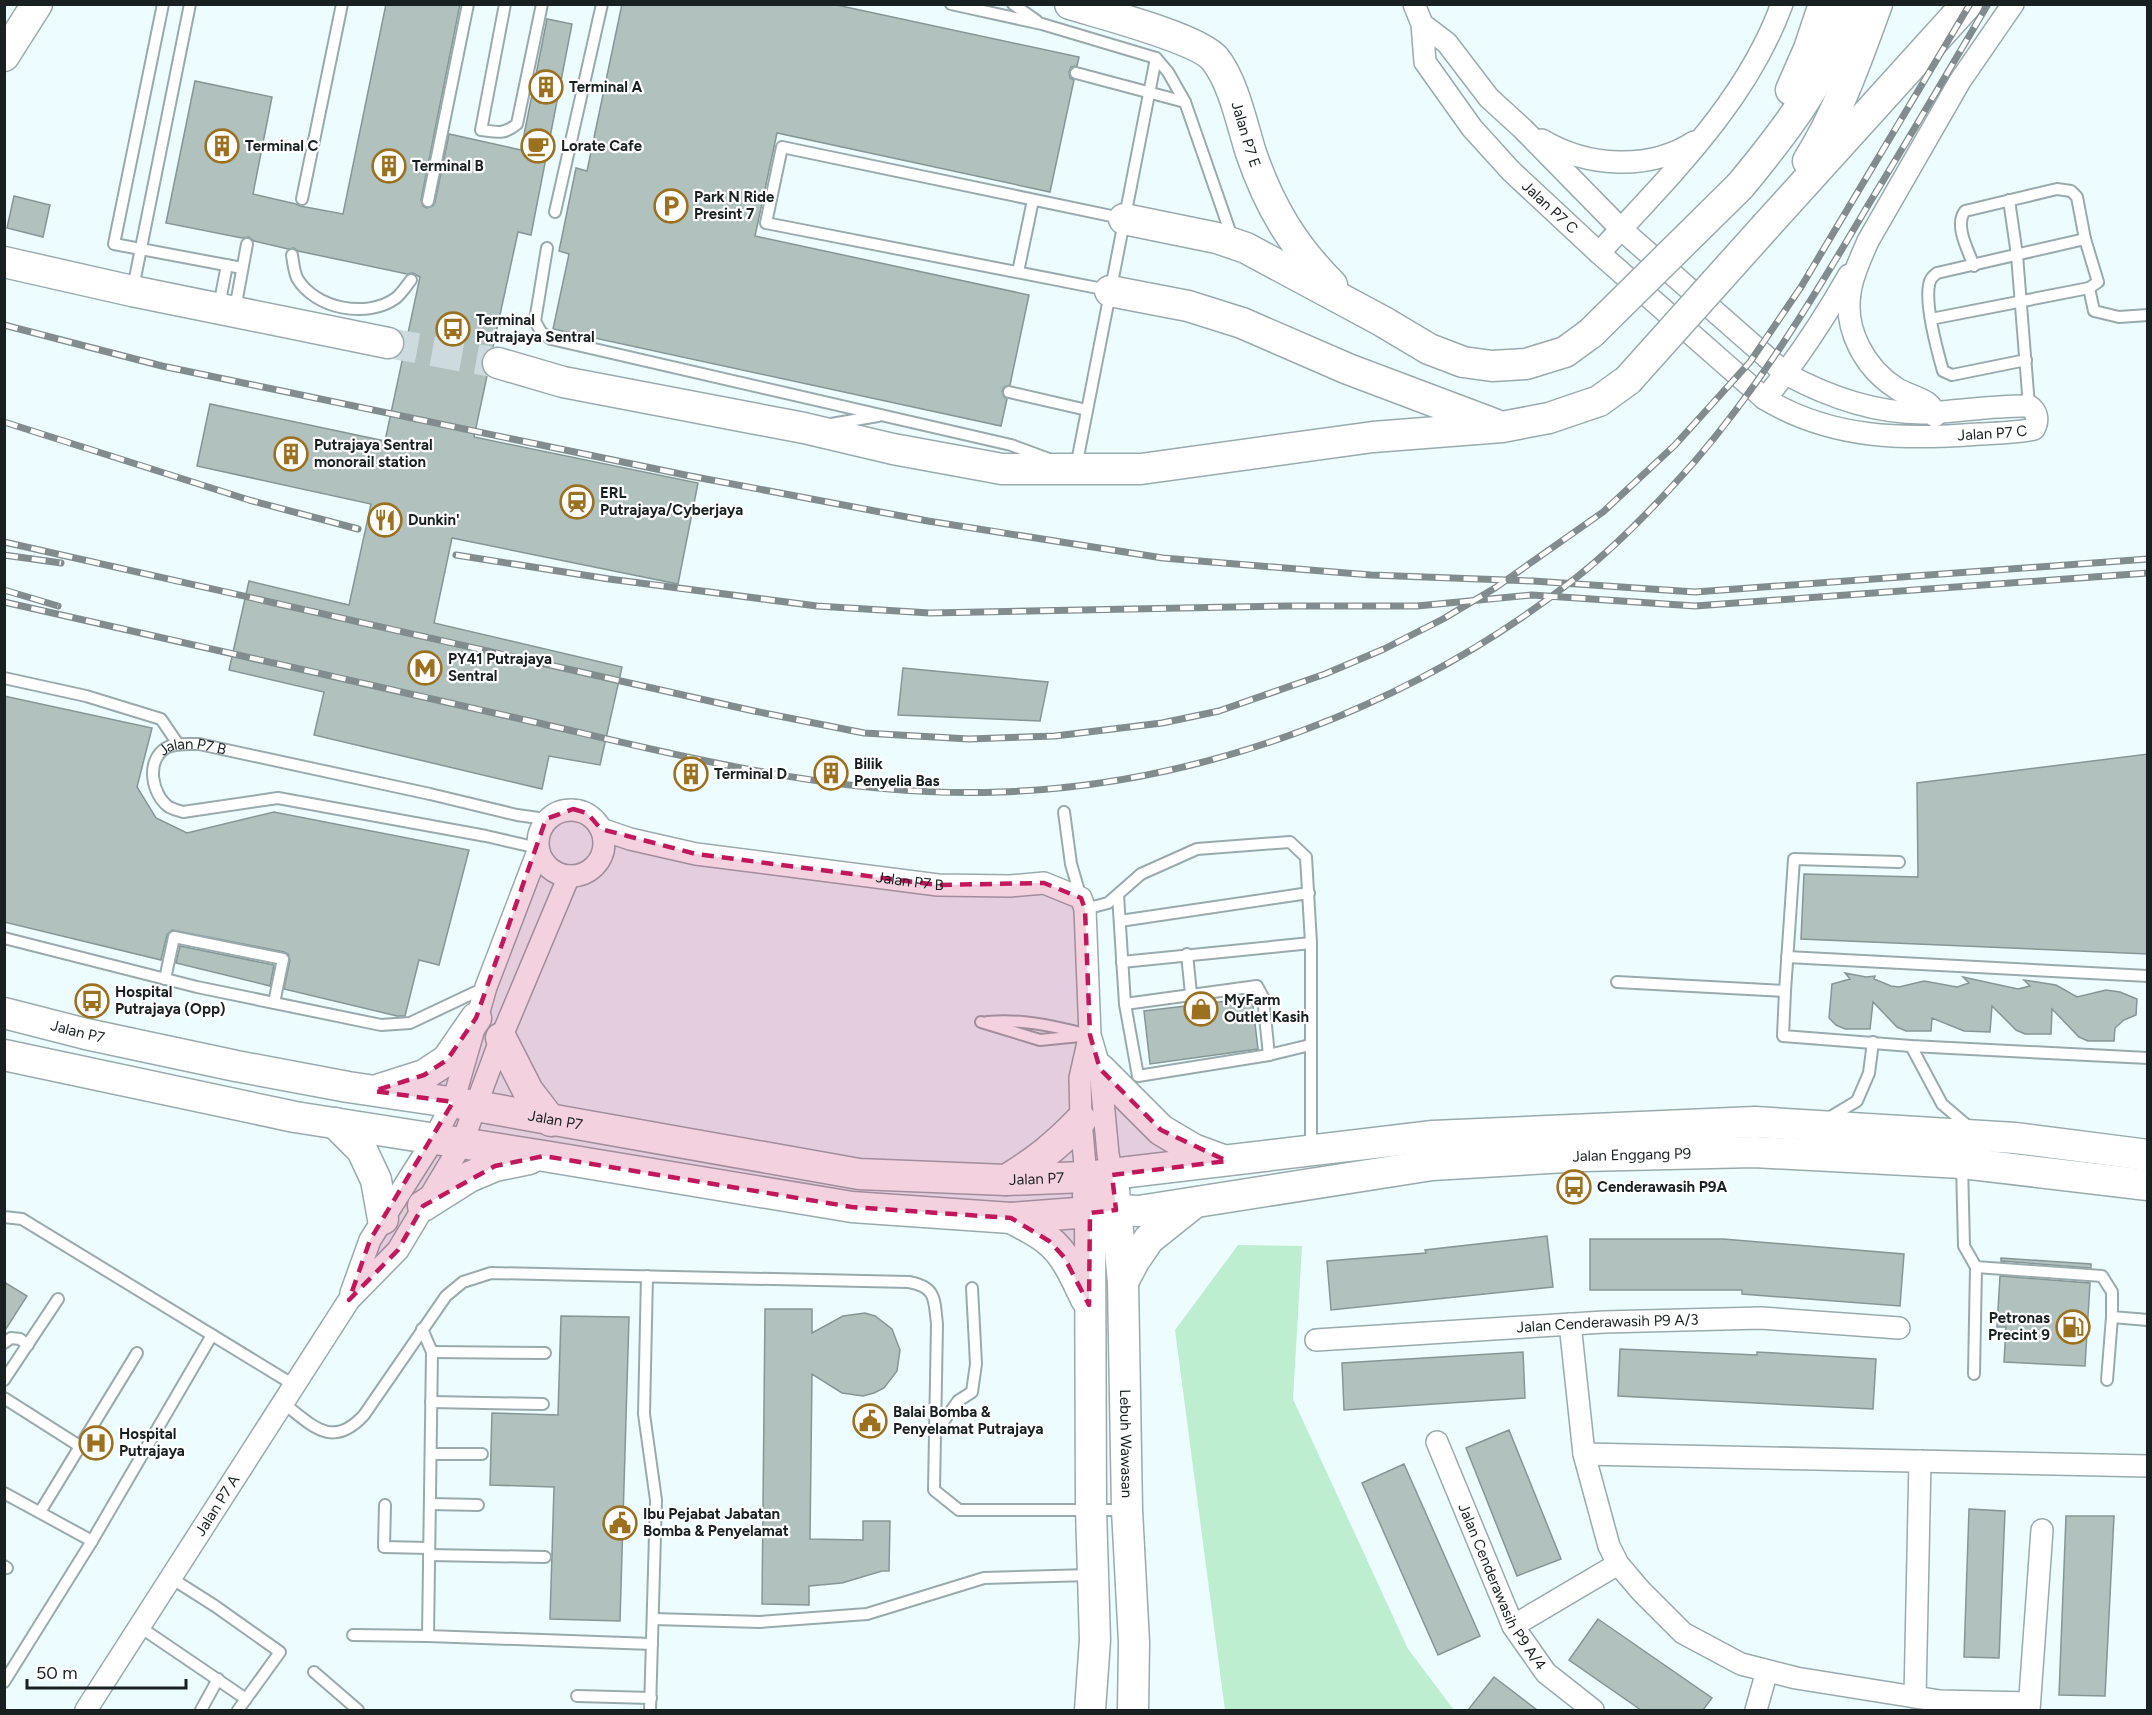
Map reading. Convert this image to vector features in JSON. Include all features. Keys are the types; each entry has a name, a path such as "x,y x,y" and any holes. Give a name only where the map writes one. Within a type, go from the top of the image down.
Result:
{"main road":[{"path":"4,56 37,4"},
{"name":"Jalan P7 E","path":"1070,4 1119,18 1198,46 1215,59 1239,113 1269,202 1289,235 1311,264 1337,289 1382,321"},
{"path":"1740,186 1788,99 1809,49 1824,4"},
{"path":"1124,219 1217,238 1235,244 1272,261 1429,349 1463,362 1492,366 1526,364 1565,352 1591,333 1740,186 1786,131 1812,91 1833,48 1849,4"},
{"path":"1766,226 1824,136 1850,79 1876,4"},
{"path":"498,363 562,382 804,428 893,449 1002,469 1141,469 1373,438 1502,427 1549,418 1599,400 1628,380 1967,4"},
{"path":"4,262 132,291 388,343"},
{"path":"1110,291 1188,306 1242,323 1348,369 1502,427"},
{"name":"Jalan P7","path":"4,1013 86,1034 236,1066 859,1174 1006,1180 1099,1176 1227,1161"},
{"path":"374,1091 424,1075 447,1060 476,1018"},
{"path":"501,1038 528,1091 551,1121"},
{"path":"4,1055 295,1117 852,1208 1011,1218 1049,1241 1064,1257 1089,1305"},
{"path":"1100,1069 1161,1130 1193,1149 1227,1161"},
{"path":"1006,1180 1035,1163 1056,1146 1081,1120"},
{"name":"Jalan Enggang P9","path":"1227,1161 1444,1135 1755,1122 2015,1138 2148,1155"},
{"path":"336,1123 362,1150 376,1180 383,1219"},
{"name":"Jalan Enggang P9","path":"1011,1218 1139,1211 1432,1165 1583,1156 1754,1152 1962,1163 2137,1183"},
{"path":"423,1206 469,1177 495,1166 544,1156"},
{"name":"Lebuh Wawasan","path":"1099,1176 1103,1212 1123,1282 1127,1510 1134,1642 1133,1710"},
{"path":"2137,1183 2148,1205"},
{"path":"1123,1282 1149,1239 1195,1202"},
{"name":"Lebuh Wawasan","path":"1090,1710 1095,1640 1092,1575 1089,1305 1103,1212"},
{"path":"1134,1642 1147,1710"}],"street":[{"path":"1599,253 1714,126 1761,55 1782,4"},
{"path":"1765,399 1786,374 1817,329 1960,81 2013,4"},
{"name":"Jalan P7 C","path":"1418,14 1448,43 1489,98 1523,129 1621,229 1786,374 1811,387 1864,405 1898,411 1935,412 2029,406 2036,414 2037,424 2034,429 1933,438 1861,434 1819,424 1789,413 1765,399 1599,253 1512,171 1472,128 1425,62 1418,14"},
{"path":"1523,129 1561,152 1612,162 1641,162 1666,156 1692,143 1714,126"},
{"path":"1868,241 1857,266 1850,293 1849,316 1855,336 1865,359 1881,378 1897,390 1927,402 1935,412 1933,438"},
{"name":"Jalan P7 B","path":"546,819 565,809 580,810 593,817 601,829 630,839 696,854 938,885 1010,886 1044,883 1083,904"},
{"path":"448,1141 465,1104 476,1018 538,849 539,833 546,819"},
{"path":"538,849 541,859 553,871 569,876 582,874 594,867 602,856 604,842 601,829"},
{"path":"448,1141 465,1104 501,1038 569,876"},
{"path":"1083,904 1090,1035 1100,1069 1108,1154 1099,1176"},
{"path":"1090,1035 1080,1078 1081,1120 1099,1176"},
{"name":"Jalan P7 A","path":"349,1299 398,1250 423,1206 448,1141"},
{"name":"Jalan P7 A","path":"86,1710 349,1299 370,1240 383,1219 448,1141"},
{"name":"Jalan Cenderawasih P9 A/3","path":"1316,1340 1570,1324 1761,1318 1899,1328"},
{"path":"1570,1324 1584,1454 1601,1521 1618,1564 1683,1633 1741,1664 1796,1678 1940,1701 2029,1707 2042,1530"},
{"name":"Jalan Cenderawasih P9 A/4","path":"1437,1442 1513,1626 1546,1673 1593,1710"},
{"path":"1584,1454 2148,1466"},
{"path":"1915,1697 1920,1461"},
{"path":"1513,1626 1618,1564"},
{"path":"1756,1710 1767,1671"}],"lane":[{"path":"163,4 114,244 242,268"},
{"path":"132,291 190,4"},
{"path":"302,199 342,4"},
{"path":"428,201 468,4"},
{"path":"505,4 482,130 509,132 517,124 542,4"},
{"path":"555,213 602,4"},
{"path":"951,4 1042,24 1156,58 1168,72 1185,102 1235,244"},
{"path":"1013,4 1042,24"},
{"path":"547,248 535,321 541,332 551,339 1011,445 1076,469 1156,58"},
{"path":"1076,73 1185,102"},
{"path":"1110,291 766,223 782,147 1124,219"},
{"path":"1931,319 2089,288 2098,282 2085,239 2077,197 2071,191 2057,189 1965,211 1960,217 1960,225 1974,266"},
{"path":"1018,272 1033,200"},
{"path":"2009,200 2017,255 2029,406"},
{"path":"2026,360 1952,375 1943,371 1931,319 1928,286 1930,278 1937,273 2085,239"},
{"path":"226,310 242,268 248,244"},
{"path":"292,255 296,276 306,290 321,301 338,307 378,307 398,297 411,280"},
{"path":"226,310 227,265"},
{"path":"2089,288 2094,311 2119,317 2148,315"},
{"path":"1009,392 1087,410"},
{"path":"804,428 884,415"},
{"path":"4,678 132,708 161,719 178,744"},
{"name":"Jalan P7 B","path":"538,849 486,836 278,798 183,812 169,806 156,791 152,775 156,759 165,749 178,744 199,744 517,815 546,819"},
{"path":"1064,812 1071,864 1083,904 1108,903 1141,874 1197,849 1290,842 1306,857 1311,943 1311,1151"},
{"path":"1899,862 1794,859 1784,1036 1911,1046 2148,1058"},
{"path":"1120,921 1309,893"},
{"path":"1118,895 1125,1004 1137,1076 1269,1055 1310,1045"},
{"path":"165,979 174,937 283,959 274,1003"},
{"path":"4,938 165,979 381,1024 410,1023 486,987"},
{"path":"1122,962 1311,943"},
{"path":"1187,954 1191,994"},
{"path":"1787,957 2148,976"},
{"path":"1617,982 1785,990"},
{"path":"1125,1004 1257,986 1263,997 1269,1055"},
{"path":"1008,1020 1042,1023 1090,1035 1040,1040 981,1022 1008,1020"},
{"path":"1817,1125 1857,1101 1869,1073 1873,1042"},
{"path":"1911,1046 1942,1104 1981,1137"},
{"path":"1962,1163 1964,1246 1976,1267 1974,1374"},
{"path":"4,1217 22,1219 212,1335 289,1394 319,1431 328,1433 346,1431 353,1427 364,1415 446,1296 463,1282 477,1276 506,1273 920,1284 929,1289 934,1301 937,1324 934,1490 959,1510 1127,1510"},
{"path":"1976,1267 2102,1276 2112,1292 2107,1380"},
{"path":"647,1276 644,1414 656,1500 650,1710"},
{"path":"935,1433 958,1401 972,1392 976,1364 972,1288"},
{"path":"6,1374 58,1299"},
{"path":"2112,1317 2148,1320"},
{"path":"422,1329 432,1352 428,1636"},
{"path":"4,1682 92,1541 212,1335"},
{"path":"4,1343 11,1338 20,1339 28,1345"},
{"path":"432,1352 545,1353"},
{"path":"40,1512 137,1353"},
{"path":"431,1402 543,1404"},
{"path":"6,1403 81,1447"},
{"path":"431,1454 482,1454"},
{"path":"4,1493 92,1541"},
{"path":"430,1504 478,1505"},
{"path":"385,1505 384,1547 429,1552 545,1557"},
{"path":"653,1620 760,1622 867,1614 984,1578 1092,1575"},
{"path":"171,1578 280,1652 238,1710"},
{"path":"140,1627 246,1699"},
{"path":"353,1635 652,1644"},
{"path":"314,1672 357,1710"},
{"path":"201,1710 218,1679"},
{"path":"578,1696 651,1698"}],"highlighted area":[{"path":"573,809 587,813 601,829 696,854 938,885 1044,883 1081,898 1085,909 1090,1035 1100,1069 1161,1130 1227,1161 1112,1175 1116,1210 1090,1213 1089,1305 1064,1257 1049,1241 1011,1218 852,1207 544,1156 495,1166 423,1206 398,1250 349,1300 370,1240 453,1102 374,1091 424,1075 447,1060 476,1018 546,819"}],"green space":[{"path":"1238,1245 1302,1246 1293,1399 1408,1649 1454,1710 1225,1710 1175,1330"}],"building":[{"path":"386,4 460,4 421,200 423,206 427,208 433,206 435,202 449,134 521,150 547,19 572,24 531,235 518,232 493,347 486,351 481,359 481,368 487,376 474,437 698,483 678,584 452,538 434,623 622,667 600,765 549,756 542,789 314,735 324,692 229,670 249,581 349,605 371,504 197,466 210,404 385,441 420,277 413,273 407,274 298,251 294,248 288,249 254,241 249,237 242,238 166,223 195,81 272,97 253,194 343,214"},
{"name":"Park N Ride Presint 7","path":"622,4 832,4 1079,57 1077,66 1071,67 1069,72 1070,78 1074,80 1050,192 777,133 755,236 1029,295 1010,385 1004,387 1002,391 1007,399 1001,426 553,329 569,254 559,251 576,168 587,171"},
{"path":"14,196 50,205 43,237 7,228"},
{"path":"903,668 1048,682 1040,721 898,715"},
{"path":"4,696 152,728 137,787 156,818 187,833 274,812 469,850 439,965 419,960 405,1016 284,989 290,960 288,954 284,952 172,930 167,935 161,960 4,922"},
{"path":"2148,754 2148,954 1801,939 1804,874 1918,877 1917,783"},
{"path":"180,946 274,965 270,986 176,963"},
{"path":"1845,973 1866,977 1875,976 1874,979 1899,987 1924,981 1957,987 1969,983 1963,977 2018,989 2030,986 2024,980 2056,985 2077,997 2106,990 2120,992 2137,999 2136,1015 2124,1020 2115,1028 2114,1041 2088,1041 2079,1037 2052,1009 2051,1034 2025,1034 2016,1030 1992,1006 1990,1032 1964,1031 1932,1018 1931,1031 1906,1031 1897,1027 1873,1002 1870,1029 1845,1029 1836,1025 1829,1018 1832,984 1850,979"},
{"path":"1252,998 1258,1049 1150,1064 1144,1011"},
{"path":"1547,1236 1553,1287 1331,1310 1327,1261 1426,1253 1425,1250"},
{"path":"1590,1239 1723,1239 1904,1254 1900,1306 1742,1294 1742,1290 1590,1290"},
{"path":"2001,1258 2091,1264 2091,1268 2001,1261"},
{"path":"2000,1276 2090,1283 2085,1366 2004,1362 2006,1327 1997,1327"},
{"path":"4,1282 27,1296 4,1332"},
{"path":"765,1309 812,1309 812,1333 843,1316 865,1313 875,1316 892,1329 900,1350 897,1371 884,1388 863,1396 842,1393 812,1374 810,1539 863,1540 863,1521 890,1521 889,1571 842,1583 809,1586 809,1605 762,1604"},
{"path":"561,1316 629,1317 620,1621 550,1619 554,1487 490,1485 492,1413 558,1415"},
{"path":"1620,1349 1757,1355 1757,1352 1876,1359 1873,1409 1618,1396"},
{"path":"1523,1352 1525,1398 1344,1410 1342,1363"},
{"path":"1509,1430 1561,1559 1517,1576 1466,1448"},
{"path":"1404,1464 1480,1636 1438,1655 1362,1483"},
{"path":"1969,1509 2005,1511 1999,1658 1964,1657"},
{"path":"2066,1516 2114,1516 2105,1696 2059,1695"},
{"path":"1598,1619 1712,1698 1703,1710 1641,1710 1569,1660"},
{"path":"1494,1677 1537,1710 1468,1710"}],"tunnel":[{"path":"388,343 498,363"}],"railway":[{"path":"4,542 754,711 864,733 969,739 1055,736 1162,723 1219,711 1325,674 1384,649 1443,619 1495,588 1603,512 1675,445 1750,362 1801,287 1970,4"},
{"path":"4,602 649,749 824,782 882,789 1000,792 1077,786 1154,773 1231,754 1305,730 1378,699 1448,663 1514,622 1577,577 1639,522 1695,461 1743,401 1787,338 1988,4"},
{"path":"4,325 162,366 690,476 928,521 1163,558 1371,575 1533,581 1695,592 2148,559"},
{"path":"4,422 249,500 358,529"},
{"path":"4,555 61,563"},
{"path":"456,555 609,579 817,606 930,613 1289,606 1417,606 1532,595 1695,606 2148,573"},
{"path":"4,590 58,606"}],"place":[{"name":"Terminal A","path":"546,87"},
{"name":"Terminal C","path":"222,146"},
{"name":"Lorate Cafe","path":"538,146"},
{"name":"Terminal B","path":"389,166"},
{"name":"Park N Ride Presint 7","path":"671,206"},
{"name":"Terminal Putrajaya Sentral","path":"453,329"},
{"name":"Putrajaya Sentral monorail station","path":"291,454"},
{"name":"ERL Putrajaya/Cyberjaya","path":"577,502"},
{"name":"Dunkin'","path":"385,520"},
{"name":"PY41 Putrajaya Sentral","path":"425,668"},
{"name":"Bilik Penyelia Bas","path":"831,773"},
{"name":"Terminal D","path":"691,774"},
{"name":"Hospital Putrajaya (Opp)","path":"92,1001"},
{"name":"MyFarm Outlet Kasih","path":"1201,1009"},
{"name":"Cenderawasih P9A","path":"1574,1187"},
{"name":"Petronas Precint 9","path":"2073,1327"},
{"name":"Balai Bomba & Penyelamat Putrajaya","path":"870,1421"},
{"name":"Hospital Putrajaya","path":"96,1443"},
{"name":"Ibu Pejabat Jabatan Bomba & Penyelamat","path":"620,1523"}]}
